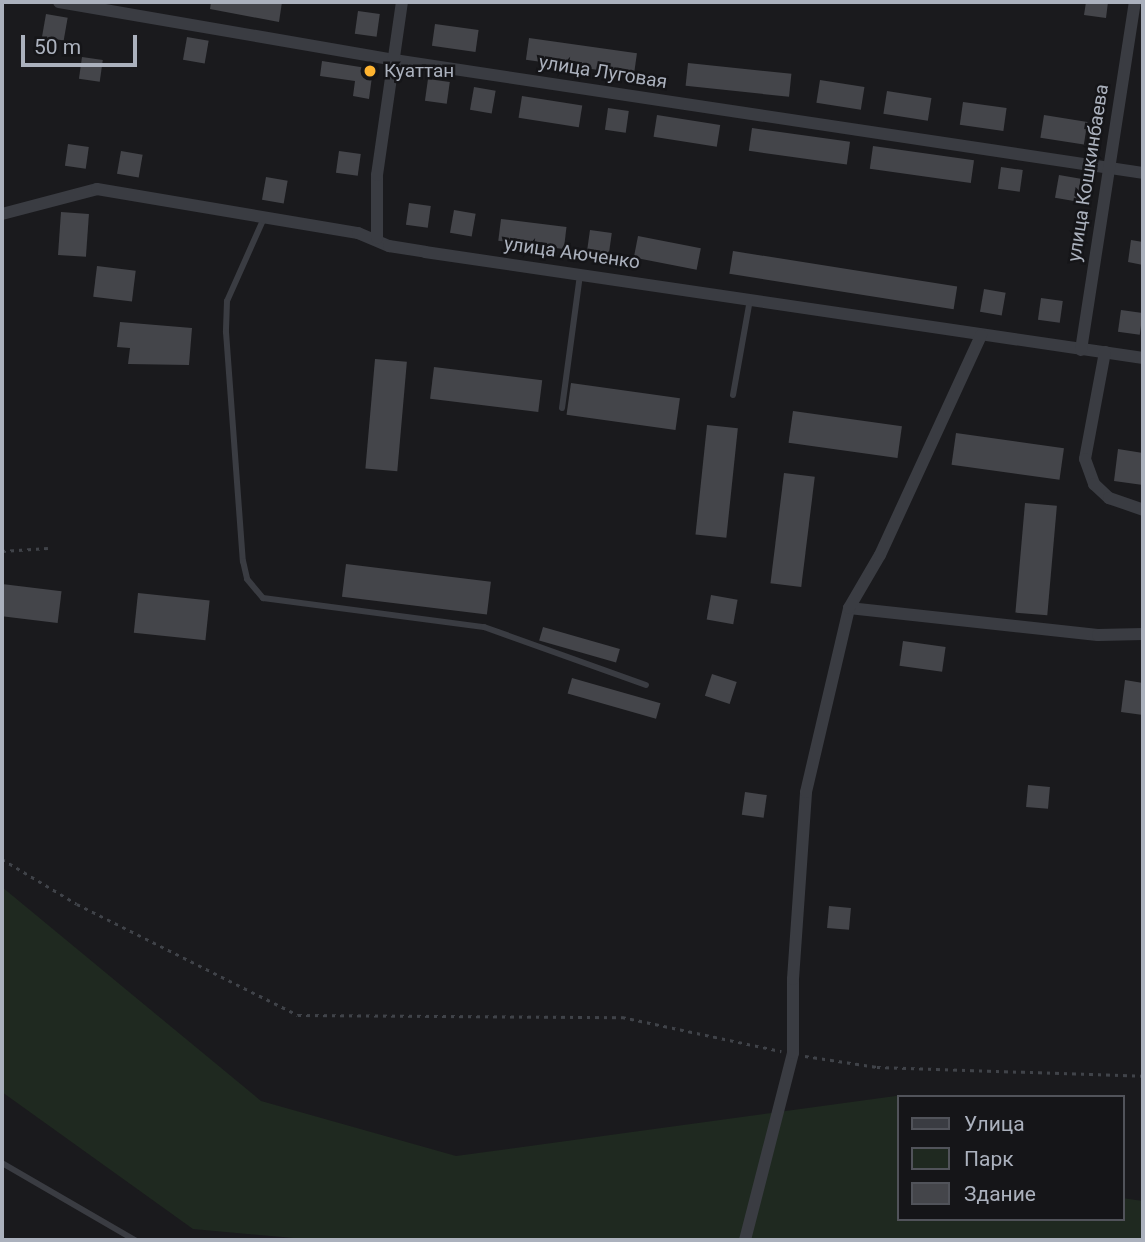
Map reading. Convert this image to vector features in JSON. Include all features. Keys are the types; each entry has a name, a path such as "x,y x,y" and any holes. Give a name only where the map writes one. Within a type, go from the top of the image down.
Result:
{"street":[{"name":"улица Луговая","path":"59,2 394,60 1143,173"},
{"path":"377,238 374,211 402,2"},
{"name":"улица Кошкинбаева","path":"1081,350 1135,2"},
{"name":"улица Аюченко","path":"2,215 97,189 377,238 388,246 1143,358"},
{"path":"745,1240 793,1054 793,979 806,792 849,608 880,555 981,335"},
{"path":"1105,352 1085,459 1094,484 1109,498 1143,510"},
{"path":"849,608 1098,635 1143,634"}],"lane":[{"path":"264,218 227,301 226,332 243,561 255,589 263,598 484,627 646,685"},
{"path":"562,408 580,273"},
{"path":"733,395 750,300"},
{"path":"2,1163 135,1240"}],"path":[{"path":"2,551 48,548"},
{"path":"2,859 77,904 298,1015 622,1017 793,1054 877,1067 1143,1076"}],"green space":[{"path":"2,887 261,1101 456,1156 897,1096 897,1221 1124,1221 1124,1198 1143,1201 1143,1240 316,1240 193,1229 2,1092"}],"building":[{"path":"211,2 282,2 279,22 210,9"},
{"path":"1086,2 1108,2 1106,18 1084,15"},
{"path":"358,11 380,14 377,37 355,34"},
{"path":"46,14 68,18 64,40 42,37"},
{"path":"435,24 479,30 476,52 432,46"},
{"path":"187,37 209,41 205,63 183,60"},
{"path":"529,38 637,53 634,75 526,60"},
{"path":"82,57 103,60 100,82 79,79"},
{"path":"322,61 373,69 369,99 353,96 355,81 320,76"},
{"path":"688,63 791,74 789,97 686,86"},
{"path":"428,79 450,82 447,104 425,101"},
{"path":"820,80 864,87 861,110 816,103"},
{"path":"474,87 496,91 492,113 470,110"},
{"path":"887,91 931,98 928,121 883,114"},
{"path":"522,96 582,106 579,127 519,118"},
{"path":"963,102 1007,108 1003,131 960,125"},
{"path":"608,108 629,111 626,133 605,130"},
{"path":"657,115 720,125 717,147 654,137"},
{"path":"1044,115 1087,122 1084,145 1040,138"},
{"path":"752,128 850,142 847,165 749,151"},
{"path":"68,144 89,147 86,169 65,166"},
{"path":"873,146 974,160 971,183 870,169"},
{"path":"121,151 143,155 139,177 117,174"},
{"path":"339,151 361,154 358,176 336,173"},
{"path":"1001,167 1023,170 1020,192 998,189"},
{"path":"1059,175 1081,179 1077,201 1055,198"},
{"path":"266,177 288,181 284,203 262,200"},
{"path":"409,203 431,206 428,228 406,225"},
{"path":"454,210 476,214 472,236 450,233"},
{"path":"61,212 89,214 86,257 58,255"},
{"path":"501,219 567,227 564,249 498,241"},
{"path":"590,230 612,233 609,256 587,253"},
{"path":"638,236 701,248 697,270 634,258"},
{"path":"1131,240 1143,242 1143,265 1128,262"},
{"path":"733,251 957,287 954,309 729,274"},
{"path":"97,266 136,271 132,302 93,297"},
{"path":"984,289 1006,293 1002,315 980,312"},
{"path":"1041,298 1063,301 1060,323 1038,320"},
{"path":"1121,310 1143,313 1140,335 1118,332"},
{"path":"120,322 192,328 189,365 128,364 130,348 117,347"},
{"path":"375,359 407,362 397,471 365,469"},
{"path":"434,367 542,380 538,412 430,399"},
{"path":"571,383 680,398 675,430 567,415"},
{"path":"793,411 902,426 897,458 789,443"},
{"path":"707,425 738,428 726,538 696,534"},
{"path":"956,433 1064,448 1059,480 952,465"},
{"path":"1118,449 1143,453 1143,485 1114,481"},
{"path":"784,473 815,477 801,587 770,583"},
{"path":"1025,503 1057,506 1047,615 1015,613"},
{"path":"346,564 491,582 487,615 342,597"},
{"path":"2,584 62,591 58,623 2,616"},
{"path":"138,593 210,601 205,640 134,633"},
{"path":"711,595 738,600 733,624 707,620"},
{"path":"543,627 620,649 616,663 539,640"},
{"path":"903,641 946,647 942,672 900,666"},
{"path":"712,674 737,682 730,704 705,696"},
{"path":"572,678 660,703 656,719 568,693"},
{"path":"1125,680 1143,683 1143,715 1121,712"},
{"path":"1028,785 1050,787 1048,809 1026,807"},
{"path":"745,792 767,795 764,818 742,815"},
{"path":"829,906 851,908 849,930 827,928"}],"place":[{"name":"Куаттан","path":"370,71"}]}
